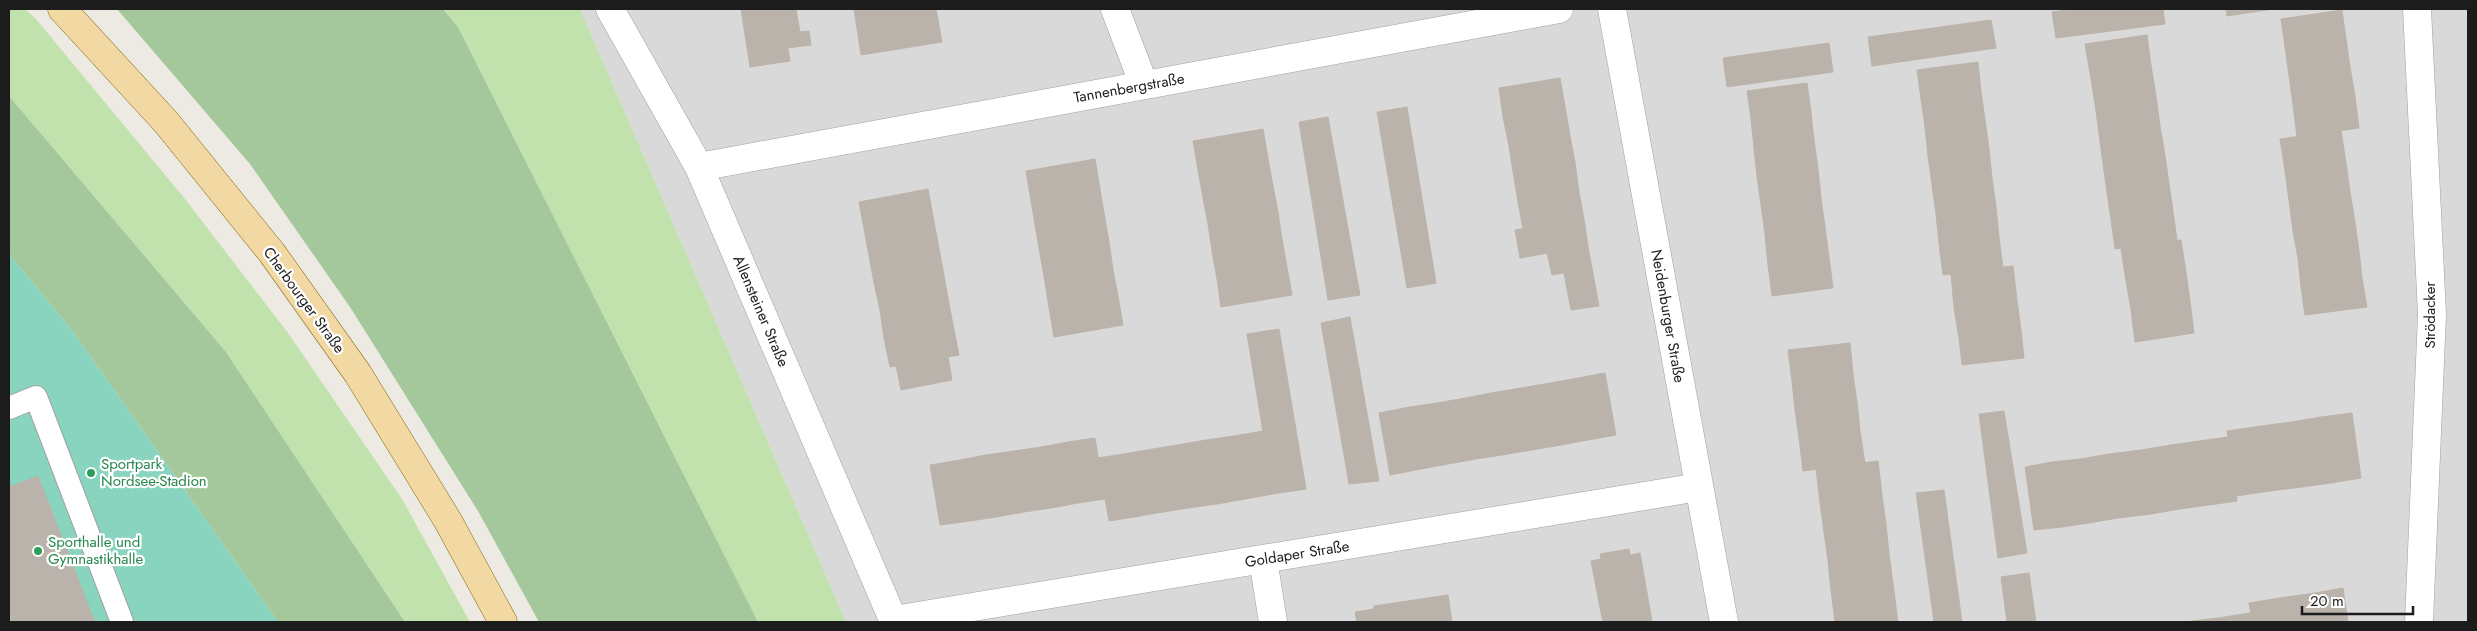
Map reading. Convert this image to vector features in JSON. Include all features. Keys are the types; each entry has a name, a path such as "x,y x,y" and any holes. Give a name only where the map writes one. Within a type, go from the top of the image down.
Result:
{"main road":[{"name":"Cherbourger Straße","path":"62,9 166,122 272,253 363,382 448,521 503,622"}],"street":[{"name":"Allensteiner Straße","path":"610,9 699,167 894,621"},
{"path":"1115,9 1144,85"},
{"name":"Tannenbergstraße","path":"699,167 1559,9"},
{"name":"Neidenburger Straße","path":"1612,9 1724,622"},
{"name":"Strödacker","path":"2417,9 2432,314 2419,622"},
{"name":"Goldaper Straße","path":"894,621 1699,487"},
{"path":"1263,559 1273,622"}],"lane":[{"path":"9,408 36,397 122,622"}],"shaded area":[{"path":"580,9 2468,9 2468,622 846,622"}],"green space":[{"path":"9,9 25,9 36,19 185,199 288,333 402,499 470,622 405,622 226,352 9,96"},
{"path":"117,9 443,9 458,27 758,622 539,622 478,511 350,307 250,164"},
{"path":"443,9 580,9 846,622 758,622 458,27"},
{"path":"9,96 226,352 405,622 278,622 71,329 9,254"},
{"name":"Sportpark Nordsee-Stadion","path":"9,254 71,329 278,622 9,622"}],"building":[{"path":"741,9 796,9 800,32 809,31 811,45 788,48 790,61 750,67"},
{"path":"854,9 936,9 942,42 861,55"},
{"path":"2075,9 2163,9 2165,24 2056,38 2052,12"},
{"path":"2226,9 2273,9 2227,16"},
{"path":"2342,10 2346,39 2285,47 2281,19"},
{"path":"1991,20 1996,48 1872,66 1868,37"},
{"path":"2147,35 2151,65 2090,73 2085,44"},
{"path":"2346,39 2350,67 2289,76 2285,47"},
{"path":"1829,43 1833,72 1727,87 1723,58"},
{"path":"1978,62 1981,91 1921,99 1917,70"},
{"path":"2151,65 2156,96 2095,104 2090,73"},
{"path":"2350,67 2355,96 2293,105 2289,76"},
{"path":"1560,78 1565,106 1503,117 1499,88"},
{"path":"1807,83 1811,112 1751,119 1747,91"},
{"path":"1981,91 1985,120 1925,127 1921,99"},
{"path":"2156,96 2160,126 2099,134 2095,104"},
{"path":"2355,96 2359,128 2297,137 2293,105"},
{"path":"1565,106 1570,136 1509,146 1503,117"},
{"path":"1407,107 1436,283 1407,288 1377,112"},
{"path":"1811,112 1814,140 1754,148 1751,119"},
{"path":"1328,117 1360,295 1328,300 1299,122"},
{"path":"1985,120 1989,148 1928,156 1925,127"},
{"path":"2160,126 2165,155 2103,164 2099,134"},
{"path":"1263,129 1268,158 1198,170 1193,141"},
{"path":"2341,130 2346,163 2285,171 2280,139"},
{"path":"1570,136 1575,162 1513,172 1509,146"},
{"path":"1814,140 1818,169 1757,177 1754,148"},
{"path":"1989,148 1992,178 1932,185 1928,156"},
{"path":"2165,155 2169,184 2107,193 2103,164"},
{"path":"1268,158 1273,186 1203,198 1198,170"},
{"path":"1095,159 1100,189 1031,201 1026,171"},
{"path":"1575,162 1579,192 1518,202 1513,172"},
{"path":"2346,163 2350,192 2289,201 2285,171"},
{"path":"1818,169 1821,198 1761,205 1757,177"},
{"path":"1992,178 1996,206 1936,214 1932,185"},
{"path":"2169,184 2173,211 2111,220 2107,193"},
{"path":"1273,186 1278,212 1208,224 1203,198"},
{"path":"928,189 933,216 864,229 859,202"},
{"path":"1100,189 1104,213 1035,225 1031,201"},
{"path":"1579,192 1584,219 1523,229 1518,202"},
{"path":"2350,192 2355,222 2293,231 2289,201"},
{"path":"1821,198 1825,227 1765,234 1761,205"},
{"path":"1996,206 1999,237 1939,244 1936,214"},
{"path":"2173,211 2177,240 2115,249 2111,220"},
{"path":"1278,212 1282,239 1212,251 1208,224"},
{"path":"1104,213 1109,242 1040,254 1035,225"},
{"path":"933,216 938,243 869,256 864,229"},
{"path":"1584,219 1588,246 1520,258 1515,230"},
{"path":"2355,222 2359,251 2298,259 2293,231"},
{"path":"1825,227 1829,257 1768,265 1765,234"},
{"path":"1999,237 2003,268 1943,275 1939,244"},
{"path":"1282,239 1287,267 1217,279 1212,251"},
{"path":"2181,240 2186,272 2126,281 2121,248"},
{"path":"1109,242 1113,270 1045,282 1040,254"},
{"path":"938,243 943,270 874,283 869,256"},
{"path":"1588,246 1592,268 1552,275 1547,253"},
{"path":"2359,251 2362,278 2301,287 2298,259"},
{"path":"1829,257 1833,288 1772,296 1768,265"},
{"path":"2013,266 2017,300 1954,308 1951,274"},
{"path":"1287,267 1292,295 1221,307 1217,279"},
{"path":"1592,268 1599,306 1571,310 1564,273"},
{"path":"943,270 948,298 880,310 874,283"},
{"path":"1113,270 1118,296 1049,308 1045,282"},
{"path":"2186,272 2190,301 2131,310 2126,281"},
{"path":"2362,278 2367,307 2305,315 2301,287"},
{"path":"1118,296 1123,325 1054,337 1049,308"},
{"path":"948,298 953,325 884,338 880,310"},
{"path":"2017,300 2021,330 1959,338 1954,308"},
{"path":"2190,301 2194,333 2135,342 2131,310"},
{"path":"1350,317 1379,481 1349,484 1321,323"},
{"path":"953,325 959,355 948,357 952,380 901,390 896,366 890,367 884,338"},
{"path":"1279,329 1306,489 1273,494 1247,334"},
{"path":"2021,330 2024,358 1962,365 1959,338"},
{"path":"1850,343 1853,374 1792,381 1788,350"},
{"path":"1605,373 1616,435 1588,440 1578,378"},
{"path":"1853,374 1857,402 1795,410 1792,381"},
{"path":"1578,378 1588,440 1561,445 1550,383"},
{"path":"1550,383 1561,445 1532,450 1521,388"},
{"path":"1521,388 1532,450 1502,455 1491,393"},
{"path":"1491,393 1502,455 1476,459 1465,398"},
{"path":"1465,398 1476,459 1448,464 1437,403"},
{"path":"1857,402 1860,431 1799,438 1795,410"},
{"path":"1437,403 1448,464 1421,469 1410,407"},
{"path":"1410,407 1421,469 1390,475 1379,413"},
{"path":"2004,411 2027,553 1998,558 1979,414"},
{"path":"2352,413 2361,478 2331,483 2321,417"},
{"path":"2321,417 2331,483 2302,487 2292,422"},
{"path":"2292,422 2302,487 2270,491 2261,426"},
{"path":"2261,426 2270,491 2236,496 2227,431"},
{"path":"1263,431 1273,494 1245,499 1234,436"},
{"path":"1860,431 1865,463 1803,471 1799,438"},
{"path":"1234,436 1245,499 1217,504 1206,440"},
{"path":"2228,437 2237,501 2209,505 2199,441"},
{"path":"1095,438 1105,499 1078,503 1068,442"},
{"path":"1206,440 1217,504 1188,508 1177,445"},
{"path":"2199,441 2209,505 2180,509 2171,445"},
{"path":"1068,442 1078,503 1051,508 1041,447"},
{"path":"1177,445 1188,508 1157,513 1147,450"},
{"path":"2171,445 2180,509 2151,514 2141,450"},
{"path":"1041,447 1051,508 1024,512 1014,451"},
{"path":"1147,450 1157,513 1134,517 1124,454"},
{"path":"2141,450 2151,514 2118,518 2109,454"},
{"path":"1014,451 1024,512 996,517 986,455"},
{"path":"1124,454 1134,517 1109,521 1098,458"},
{"path":"2109,454 2118,518 2089,523 2080,459"},
{"path":"986,455 996,517 970,521 960,460"},
{"path":"2080,459 2089,523 2062,527 2052,462"},
{"path":"960,460 970,521 940,525 930,465"},
{"path":"1878,461 1882,495 1820,503 1816,469"},
{"path":"2052,462 2062,527 2034,530 2025,467"},
{"name":"Sporthalle und Gymnastikhalle","path":"38,476 95,622 9,622 9,487"},
{"path":"1944,490 1962,622 1934,622 1916,493"},
{"path":"1882,495 1886,524 1824,532 1820,503"},
{"path":"1886,524 1889,554 1828,561 1824,532"},
{"path":"1629,549 1630,555 1640,553 1649,604 1601,613 1591,561 1601,559 1600,554"},
{"path":"1889,554 1893,583 1831,590 1828,561"},
{"path":"2029,573 2036,622 2007,622 2001,577"},
{"path":"1893,583 1897,615 1835,622 1831,590"},
{"path":"2343,588 2348,622 2319,622 2315,593"},
{"path":"2315,593 2319,622 2289,622 2286,597"},
{"path":"1448,595 1452,622 1357,622 1355,612 1374,609 1374,606"},
{"path":"2286,597 2289,622 2252,622 2249,603"},
{"path":"1649,604 1652,622 1603,622 1601,613"},
{"path":"2250,613 2252,622 2219,622 2218,618"},
{"path":"1897,615 1898,622 1837,622"},
{"path":"2218,618 2219,622 2191,622 2191,621"}],"place":[{"name":"Sportpark Nordsee-Stadion","path":"91,473"},
{"name":"Sporthalle und Gymnastikhalle","path":"38,551"}]}
